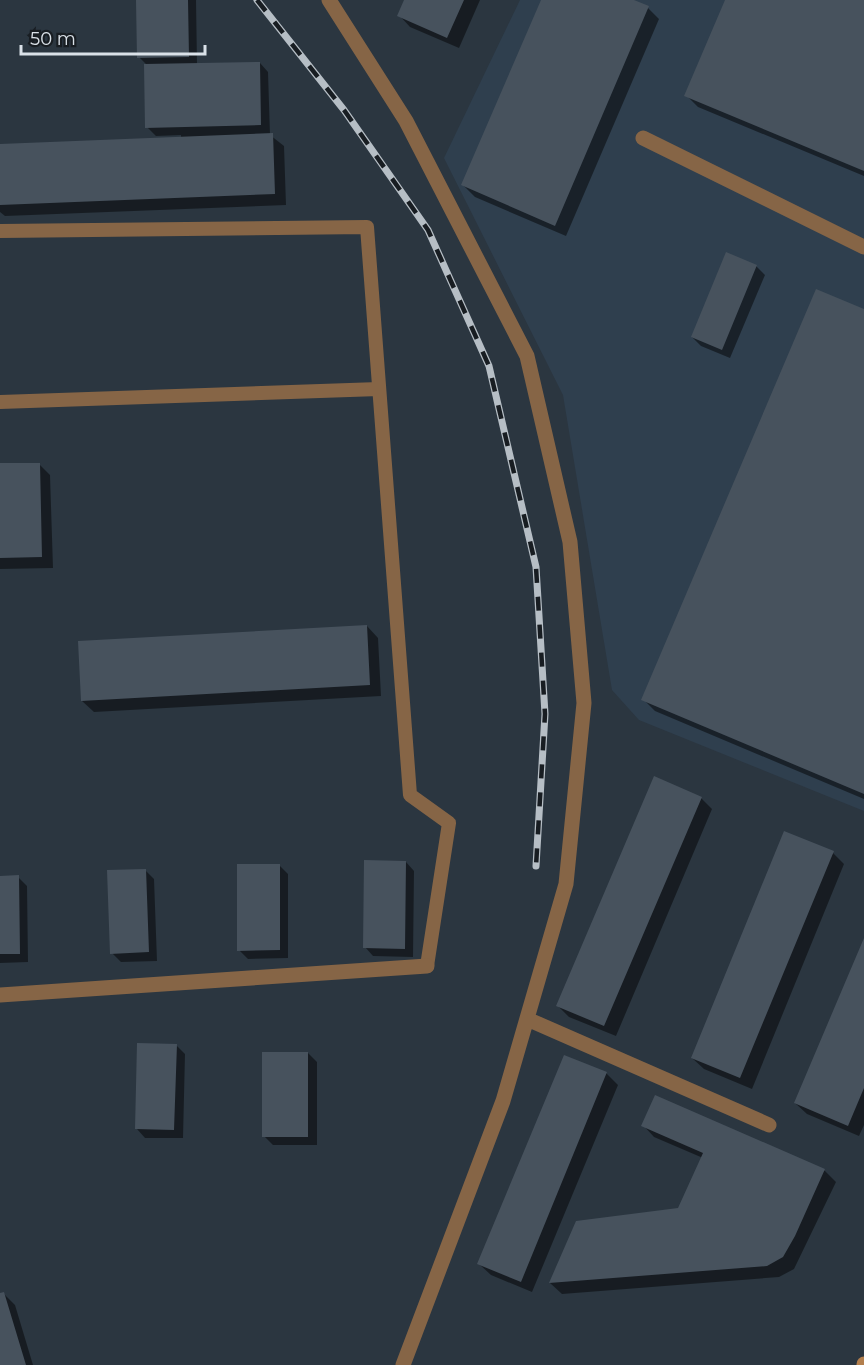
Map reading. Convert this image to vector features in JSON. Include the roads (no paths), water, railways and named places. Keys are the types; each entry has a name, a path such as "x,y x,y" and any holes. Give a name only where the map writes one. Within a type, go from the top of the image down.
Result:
{"street":[{"path":"329,0 406,121 527,356 570,542 584,703 566,884 503,1101 403,1365"},
{"path":"643,138 864,247"},
{"path":"0,995 427,966"},
{"path":"527,1019 769,1125"}],"lane":[{"path":"0,231 367,227 410,795 449,823 427,966"},
{"path":"0,402 379,389"}],"railway":[{"path":"257,0 344,110 428,230 489,366 536,567 545,714 536,866"}]}
